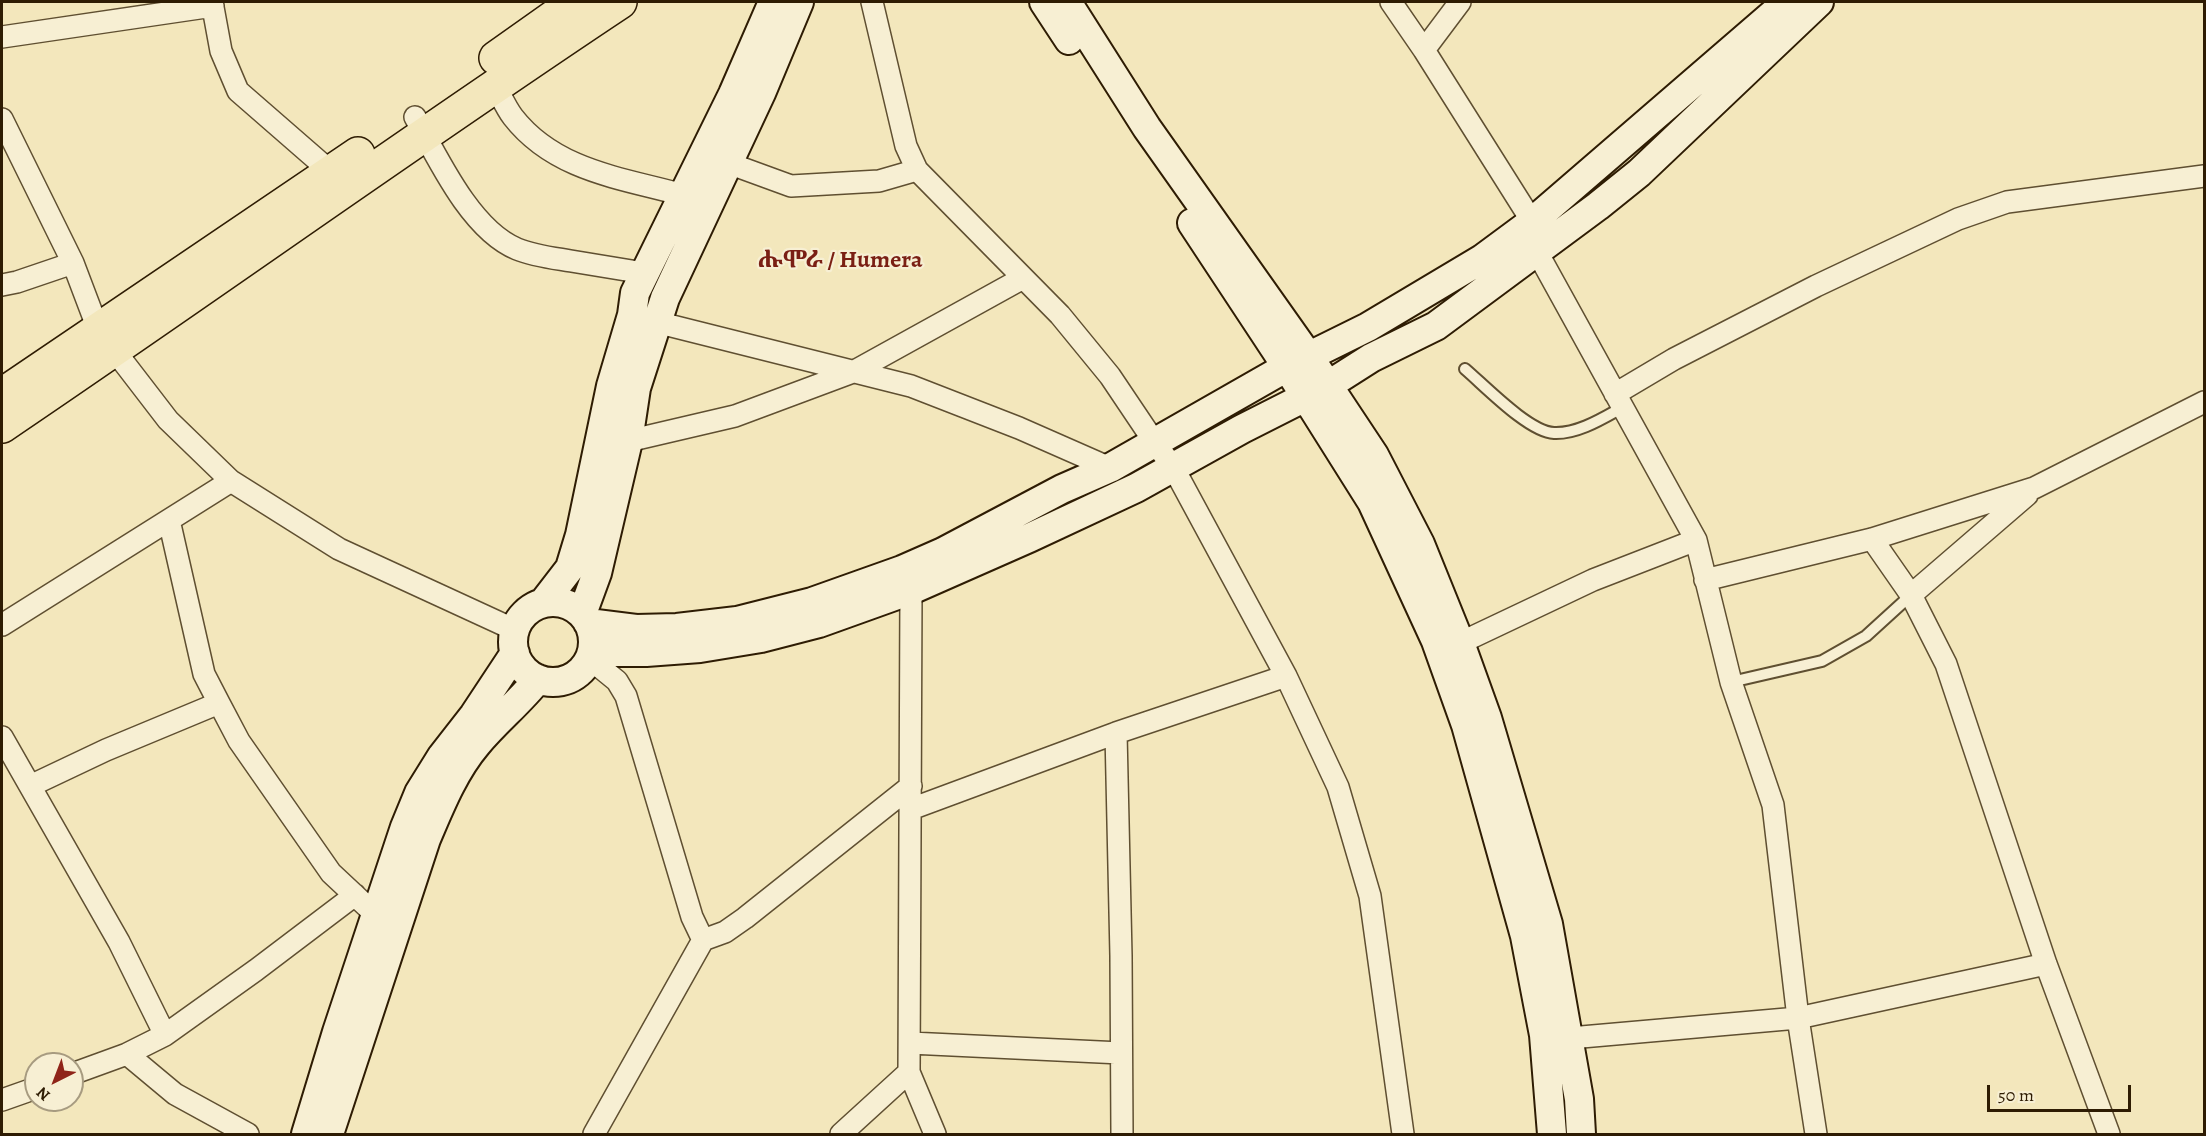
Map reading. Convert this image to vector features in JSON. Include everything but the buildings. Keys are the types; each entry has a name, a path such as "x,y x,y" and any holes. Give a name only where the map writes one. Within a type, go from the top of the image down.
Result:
{"main road":[{"path":"2,395 106,339 420,126 575,2"},
{"path":"2,426 106,339 331,172 495,85 620,2"}],"street":[{"path":"585,619 628,441 644,319 635,292 743,73 773,2"},
{"path":"306,1134 337,1032 405,827 419,793 442,756 474,715 515,641 525,613 543,603 570,568 580,535 611,386 644,319 665,297 761,93 799,2"},
{"path":"872,2 906,146 917,170 1060,315 1110,376 1173,466 1286,676 1338,787 1370,896 1403,1134"},
{"path":"1044,2 1141,132 1298,362 1317,391 1372,502 1431,631 1466,725 1548,924 1570,1038 1579,1099 1581,1134"},
{"path":"1067,2 1141,132"},
{"path":"1391,2 1424,50 1535,236 1619,400 1696,540 1731,682 1773,805 1798,1018 1816,1134"},
{"path":"1424,50 1460,2"},
{"path":"585,619 636,629 677,628 737,621 906,580 1029,538 1136,488 1173,466 1317,391 1371,358 1436,326 1787,2"},
{"path":"591,656 700,648 761,638 819,623 906,580 942,552 1062,489 1110,468 1298,362 1368,327 1482,259 1535,236 1639,172 1818,2"},
{"path":"2,38 212,4 221,51 238,91 331,172"},
{"path":"495,85 511,115 553,155 573,165 683,195"},
{"path":"2,119 73,263 106,339 168,420 231,481 339,549 515,641"},
{"path":"420,126 466,204 479,222 497,238 535,255 644,273"},
{"path":"728,163 791,186 879,181 917,170"},
{"path":"1619,400 1674,359 1773,308 1958,219 2007,202 2205,176"},
{"path":"2,285 73,263"},
{"path":"628,441 735,416 853,372 1023,278"},
{"path":"644,319 911,386 1019,428 1110,468"},
{"path":"1317,391 1374,455 1415,534 1460,643 1487,718 1544,1035 1552,1134"},
{"path":"1705,580 1872,539 2034,488 2205,402"},
{"path":"2,625 231,481"},
{"path":"1911,595 2034,488"},
{"path":"169,520 204,674 219,703 239,741 331,873 376,915"},
{"path":"1872,539 1911,595 1946,664 2046,964 2109,1134"},
{"path":"1460,643 1593,580 1696,540"},
{"path":"906,580 911,786 909,1072 936,1134"},
{"path":"515,641 520,664 538,679 550,682 568,679 583,669 591,656 593,642 585,619 571,606 557,602 543,603"},
{"path":"591,656 617,681 626,696 692,917 703,940"},
{"path":"911,808 1116,733 1286,676"},
{"path":"329,1134 426,838 440,804 459,769 476,745 526,695 538,679"},
{"path":"30,786 106,750 219,703"},
{"path":"1116,733 1122,1134"},
{"path":"2,737 119,942 165,1035"},
{"path":"594,1134 703,940 725,932 745,918 911,786"},
{"path":"84,1070 127,1054 165,1035 355,895"},
{"path":"1570,1038 1798,1018 2046,964"},
{"path":"910,1043 1121,1053"},
{"path":"127,1054 175,1094 248,1134"},
{"path":"841,1134 909,1072"},
{"path":"2,1100 24,1092"}],"lane":[{"path":"1465,369 1529,424 1542,431 1556,433 1587,425 1619,400"},
{"path":"1731,682 1822,661 1866,636 1911,595"}],"district":[{"name":"ሑሞራ / Humera","path":"840,261"}]}
